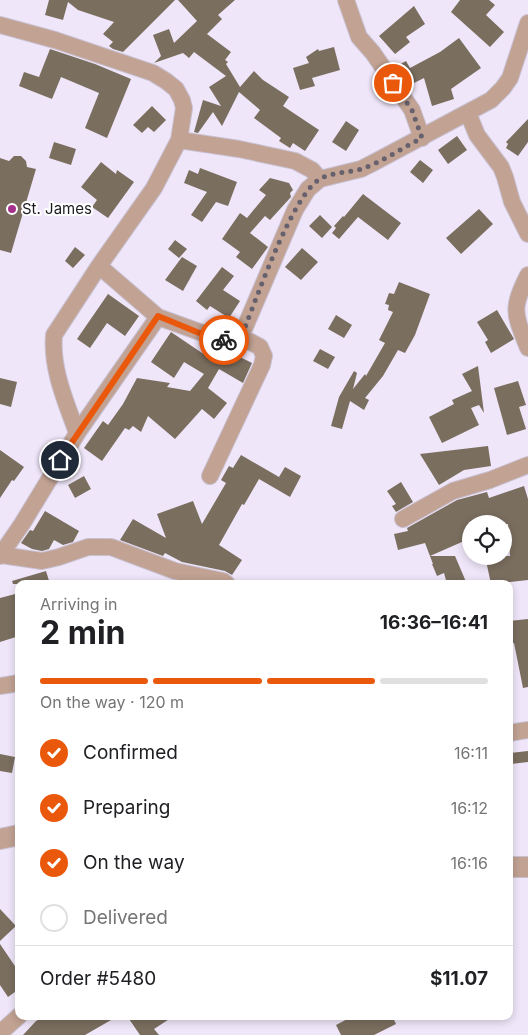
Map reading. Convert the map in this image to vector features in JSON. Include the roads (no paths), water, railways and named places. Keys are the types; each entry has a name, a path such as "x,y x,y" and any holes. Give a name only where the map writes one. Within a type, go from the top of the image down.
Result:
{"street":[{"path":"346,0 359,37 373,53 412,110 422,138"},
{"path":"99,266 158,316 219,339 229,340 238,335 245,327 295,210 308,189 320,179 337,173 361,169 491,100 510,78 528,23"},
{"path":"0,25 55,40 153,73 166,80 176,89 184,108 179,140 154,188 99,266 54,335 53,356 57,373 78,433"},
{"path":"468,113 477,135 501,167 506,177 512,202 528,234"},
{"path":"179,140 239,149 295,161 312,170 320,179"},
{"path":"528,275 516,303 519,326 528,348"},
{"path":"158,316 78,433 1,555 42,561 88,547 111,547 175,571 214,580"},
{"path":"210,476 262,365 264,356 260,346 238,335"},
{"path":"403,519 453,491 490,480 528,465"},
{"path":"0,686 15,684"},
{"path":"513,733 528,730"},
{"path":"0,838 15,836"},
{"path":"513,867 528,867"},
{"path":"0,1033 15,1020"}],"place":[{"name":"St. James","path":"12,209"}]}
